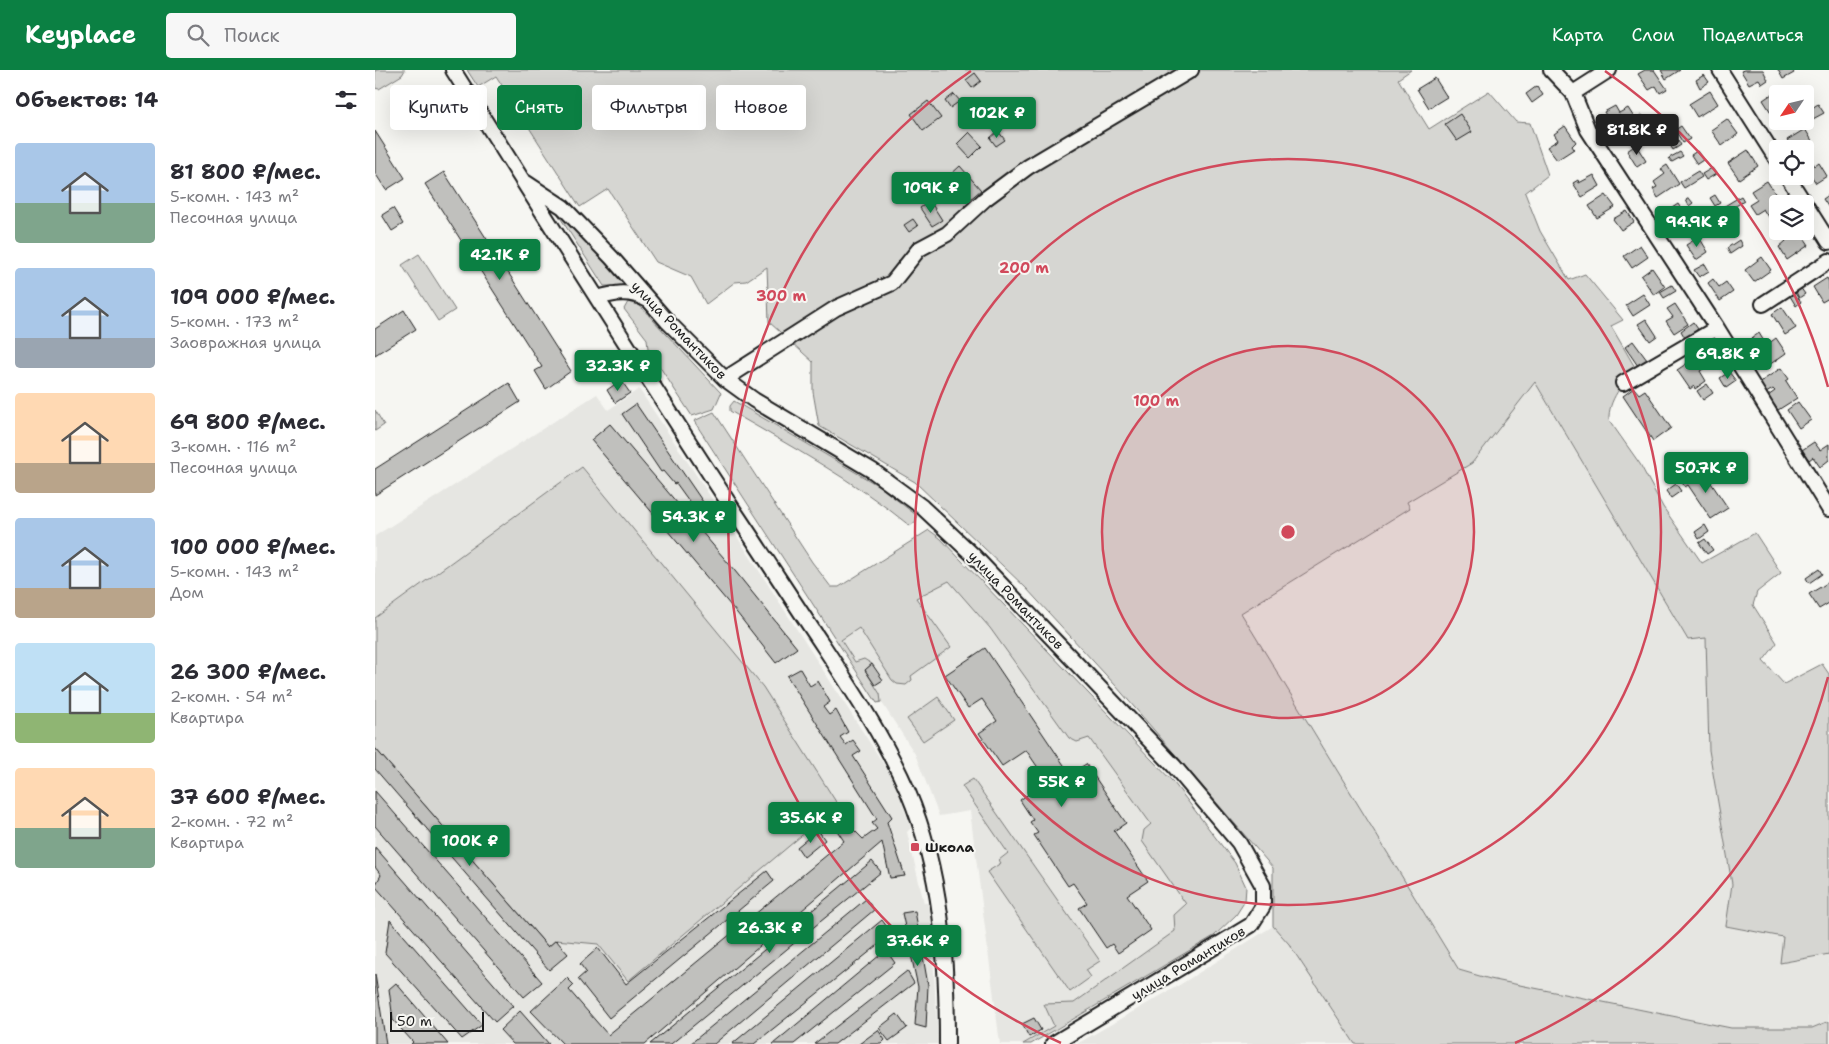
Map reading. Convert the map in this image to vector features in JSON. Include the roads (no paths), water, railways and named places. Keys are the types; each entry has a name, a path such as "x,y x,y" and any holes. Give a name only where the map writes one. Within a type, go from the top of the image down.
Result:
{"street":[{"name":"улица Романтиков","path":"453,70 670,414 868,715 908,793 925,844 940,908 947,979 947,1044"},
{"path":"725,379 837,308 892,283 919,249 947,234 985,199 1028,167 1191,70"},
{"path":"1551,70 1573,93 1588,130 1717,328 1829,509"},
{"path":"1573,93 1609,70"},
{"path":"1720,70 1769,147"},
{"name":"улица Романтиков","path":"522,180 563,208 725,379 755,400 873,471 922,507 973,555 1175,766 1239,843 1263,886 1263,906 1251,925 1053,1044"},
{"path":"1814,218 1829,242"},
{"path":"1763,304 1829,261"},
{"path":"597,298 632,292 649,300"},
{"path":"1623,383 1717,328"}],"place":[{"name":"Школа","path":"915,847"}]}
